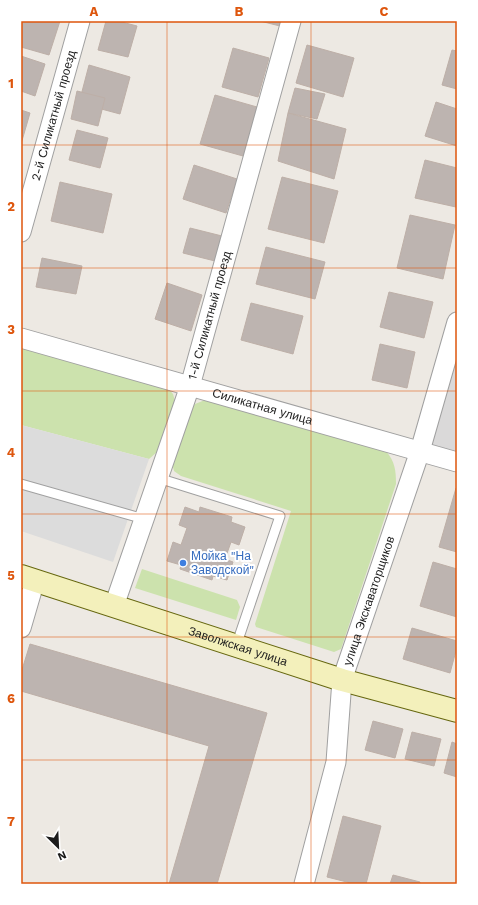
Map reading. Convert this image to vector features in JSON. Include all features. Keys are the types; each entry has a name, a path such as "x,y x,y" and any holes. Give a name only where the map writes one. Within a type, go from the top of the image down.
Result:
{"main road":[{"name":"Заволжская улица","path":"28,578 342,680 457,711"}],"street":[{"name":"2-й Силикатный проезд","path":"21,232 80,21"},
{"name":"1-й Силикатный проезд","path":"114,606 190,386 291,21"},
{"name":"улица Экскаваторщиков","path":"304,884 336,762 342,680 420,451 457,322"},
{"name":"Силикатная улица","path":"21,338 457,462"},
{"path":"21,628 28,578"}],"lane":[{"path":"158,478 280,516 236,646"},
{"path":"21,484 144,519"}],"shaded area":[{"path":"457,352 457,455 428,447"},
{"path":"21,425 149,459 113,562 21,531"}],"green space":[{"path":"21,345 167,387 173,394 175,401 157,452 149,459 21,425"},
{"path":"205,400 386,451 391,459 395,470 396,484 341,649 334,652 256,627 255,624 291,511 181,476 174,471 172,463 187,413 195,404"},
{"path":"142,569 237,600 240,607 236,620 135,588"}],"building":[{"path":"21,21 60,21 49,55 21,47"},
{"path":"106,21 118,21 137,26 128,57 98,50"},
{"path":"260,21 281,21 280,26"},
{"path":"307,45 354,58 343,97 296,83"},
{"path":"233,48 269,58 258,97 222,87"},
{"path":"452,50 457,51 457,89 442,85"},
{"path":"21,56 45,64 35,96 21,91"},
{"path":"89,65 130,77 120,114 79,103"},
{"path":"295,88 325,94 317,119 288,113"},
{"path":"77,91 105,98 98,126 71,119"},
{"path":"215,95 257,107 243,156 200,144"},
{"path":"436,102 457,109 457,146 425,136"},
{"path":"21,110 30,113 21,144"},
{"path":"288,113 346,129 334,179 278,161"},
{"path":"77,130 108,138 100,168 69,160"},
{"path":"425,160 457,168 456,207 415,198"},
{"path":"194,165 237,179 226,213 183,199"},
{"path":"282,177 338,191 324,243 268,229"},
{"path":"60,182 112,194 103,233 51,221"},
{"path":"410,215 455,225 443,279 397,268"},
{"path":"190,228 226,237 219,262 183,253"},
{"path":"266,247 325,262 315,299 256,284"},
{"path":"42,258 82,266 76,294 36,287"},
{"path":"167,283 202,295 191,331 155,319"},
{"path":"389,292 433,302 424,338 380,327"},
{"path":"251,303 303,316 293,354 241,340"},
{"path":"380,344 415,352 407,388 372,380"},
{"path":"457,488 457,552 439,547"},
{"path":"185,507 199,512 200,507 232,517 231,522 245,527 239,545 231,542 225,559 233,562 227,580 213,576 212,580 180,569 181,565 167,561 173,542 181,545 187,528 179,525"},
{"path":"433,562 457,569 457,617 420,606"},
{"path":"412,628 457,641 457,647 450,673 403,659"},
{"path":"30,644 267,713 217,884 169,884 209,746 21,691 21,673"},
{"path":"373,721 403,729 395,758 365,750"},
{"path":"412,732 441,739 434,766 405,759"},
{"path":"452,742 457,744 457,777 444,773"},
{"path":"343,816 381,826 366,884 355,884 327,877"},
{"path":"393,875 420,882 420,884 390,884"}],"place":[{"name":"Мойка \"На Заводской\"","path":"183,563"}]}
